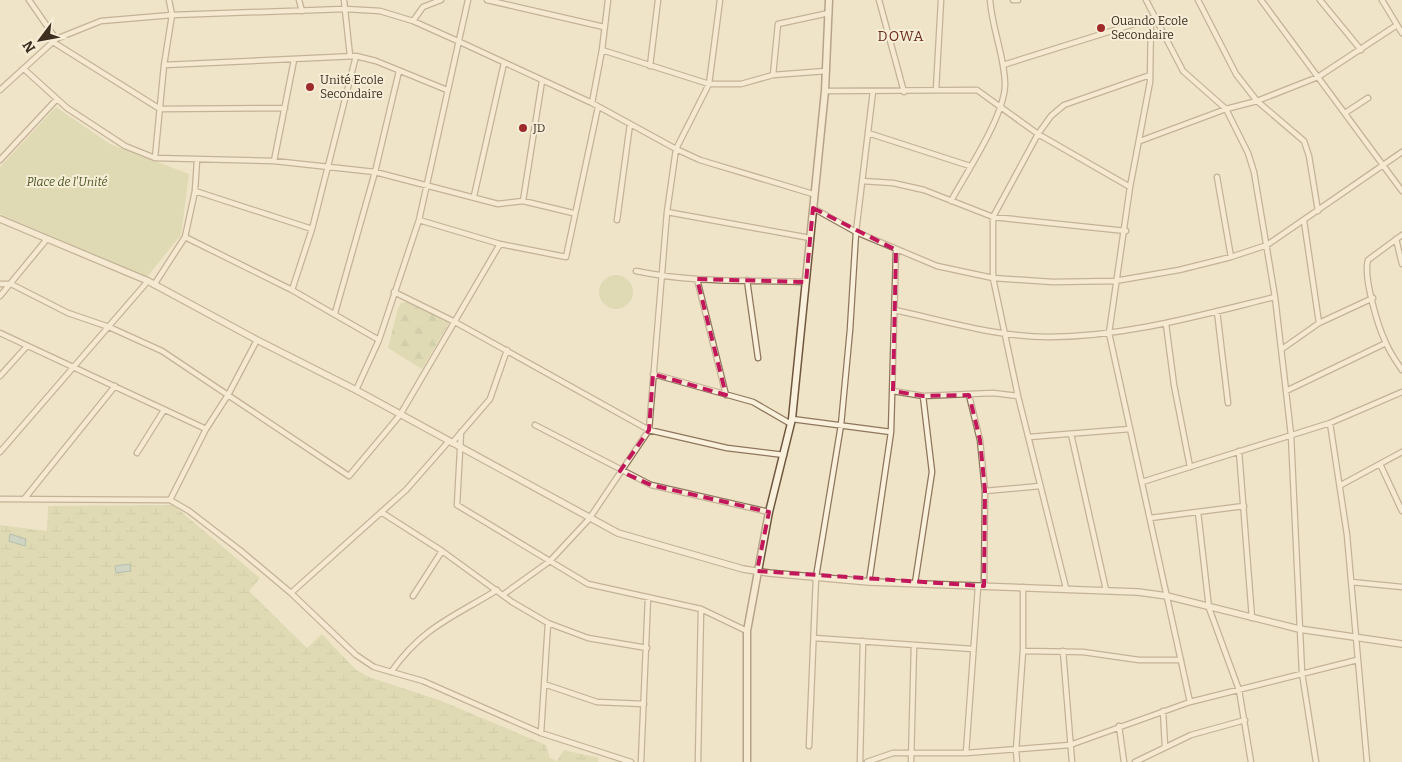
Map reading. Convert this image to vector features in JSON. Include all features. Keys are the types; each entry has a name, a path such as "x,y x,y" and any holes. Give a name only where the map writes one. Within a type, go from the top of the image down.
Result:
{"main road":[{"path":"747,762 747,631 769,512 792,422 825,91 829,0"}],"street":[{"path":"30,0 54,41 160,109 285,108"},
{"path":"155,158 164,65 172,15 169,0"},
{"path":"299,0 302,10"},
{"path":"344,0 350,56"},
{"path":"413,21 423,7 441,0"},
{"path":"356,390 379,340 419,220 468,0"},
{"path":"487,0 604,27"},
{"path":"592,103 602,50 608,0"},
{"path":"650,66 658,0"},
{"path":"504,594 550,561 589,519 620,470 649,430 668,212 676,149 709,84 720,0"},
{"path":"879,0 904,92"},
{"path":"936,90 941,0"},
{"path":"951,201 1001,109 1005,83 1003,65 995,37 990,0"},
{"path":"1013,0 1018,0"},
{"path":"1146,0 1152,18 1183,71 1226,109 1248,153 1254,172 1267,244 1282,349 1291,435 1302,673 1316,762"},
{"path":"1198,0 1236,74 1257,100 1306,145 1318,211"},
{"path":"1260,0 1402,191"},
{"path":"1320,0 1361,50"},
{"path":"1382,0 1402,33"},
{"path":"0,90 54,41 100,21 172,15 302,10 345,9 380,11 413,21 592,103 676,149 708,163 814,194"},
{"path":"773,75 776,29 778,24 828,13"},
{"path":"1003,65 1152,18"},
{"path":"1152,18 1150,75 1140,140 1130,187 1126,231 1115,281 1110,333 1190,702"},
{"path":"1140,140 1318,77 1397,25"},
{"path":"602,50 709,84 741,84 773,75 826,71"},
{"path":"164,65 356,56 376,61 447,90"},
{"path":"292,290 312,229 356,56"},
{"path":"274,161 294,60"},
{"path":"474,196 504,64"},
{"path":"24,69 56,100 125,146 155,158 274,161 375,172 474,196 498,204 523,201 574,213"},
{"path":"335,313 375,172 399,71"},
{"path":"1066,588 1018,396 993,278 993,217 1038,134 1051,116 1064,105 1150,75"},
{"path":"523,201 542,81"},
{"path":"825,91 904,92 977,90 1038,134 1130,187"},
{"path":"809,746 816,578 841,425 850,330 856,232 873,91"},
{"path":"1345,113 1368,98"},
{"path":"0,160 56,100"},
{"path":"419,220 500,244 566,257 598,107"},
{"path":"617,220 630,124"},
{"path":"868,133 970,166"},
{"path":"813,208 856,232 937,266 993,278 1054,282 1115,281 1179,270 1231,257 1267,244 1304,221 1402,152"},
{"path":"0,452 109,327 151,283 185,237 195,191 197,160"},
{"path":"1217,177 1231,257"},
{"path":"862,181 909,186 993,217 1126,231"},
{"path":"195,191 312,229"},
{"path":"668,212 810,238"},
{"path":"0,219 151,283 256,340 356,390 589,519 618,533 757,571 869,582 981,587 1066,588 1167,596 1299,629 1402,644"},
{"path":"1304,221 1319,323"},
{"path":"1402,235 1368,260 1367,271 1386,343 1402,370"},
{"path":"185,237 292,290 379,340"},
{"path":"0,296 47,239"},
{"path":"1396,239 1402,264"},
{"path":"0,284 11,284 68,313 109,327 162,351 349,476 400,415 500,244"},
{"path":"869,582 891,432 896,250"},
{"path":"636,271 662,277 806,282"},
{"path":"697,279 726,395"},
{"path":"747,280 758,358"},
{"path":"394,292 507,350 649,430 727,448 784,455"},
{"path":"895,310 1006,334 1048,338 1110,333 1166,324 1275,297"},
{"path":"1282,349 1319,323 1373,298"},
{"path":"1216,312 1228,403"},
{"path":"1166,324 1174,385 1190,467"},
{"path":"0,333 206,429"},
{"path":"170,500 206,429 228,395 256,340"},
{"path":"1286,391 1386,343"},
{"path":"0,376 27,346"},
{"path":"291,593 406,490 461,432 490,399 507,350"},
{"path":"653,374 753,402 792,422 841,425 891,432"},
{"path":"25,498 115,386"},
{"path":"893,391 923,396 993,393 1018,396"},
{"path":"1142,482 1330,423 1402,392"},
{"path":"966,753 973,649 981,587 985,490 980,440 969,395"},
{"path":"915,583 932,472 923,396"},
{"path":"136,453 164,410"},
{"path":"1330,423 1341,485 1367,762"},
{"path":"535,424 651,485 769,512"},
{"path":"1029,438 1130,429"},
{"path":"461,432 457,505 588,584 701,609 747,631"},
{"path":"1071,434 1106,590"},
{"path":"1239,451 1252,618"},
{"path":"1341,485 1402,452"},
{"path":"1380,464 1402,511"},
{"path":"985,490 1040,486"},
{"path":"0,499 170,500 190,511 291,593 356,655 374,667 423,682 469,700 541,733 631,762"},
{"path":"1150,518 1244,506"},
{"path":"381,512 548,623 588,638 647,648"},
{"path":"1198,512 1209,608 1239,690 1252,762"},
{"path":"413,596 442,551"},
{"path":"1351,582 1402,587"},
{"path":"1017,762 1016,750 1023,651 1023,587"},
{"path":"391,672 407,649 434,626 497,590"},
{"path":"641,762 648,598"},
{"path":"698,762 701,609"},
{"path":"541,733 548,623"},
{"path":"814,638 973,649"},
{"path":"860,762 863,641"},
{"path":"910,762 914,645"},
{"path":"1023,651 1094,653 1138,660 1181,660"},
{"path":"1063,651 1072,762"},
{"path":"867,762 885,755 966,753 1070,744 1190,702 1357,660"},
{"path":"544,684 597,702 644,704"},
{"path":"1163,711 1165,746"},
{"path":"1135,762 1191,735 1245,720"},
{"path":"1119,726 1124,762"}],"highlighted area":[{"path":"813,208 896,250 893,391 923,396 969,395 980,440 985,491 984,586 757,571 769,512 651,485 620,471 649,430 653,374 726,395 697,279 806,282"}],"green space":[{"name":"Place de l'Unité","path":"56,107 110,144 189,174 181,235 147,277 0,214 0,167"},
{"path":"616,275 628,280 633,292 628,304 616,309 604,304 599,292 604,280"},
{"path":"407,302 449,323 422,369 388,348 398,308 401,303"},
{"path":"173,505 260,578 249,591 307,648 322,634 356,670 369,677 439,700 546,745 550,758 557,761 564,750 599,758 598,762 0,762 0,525 47,531 48,506"}],"water":[{"path":"10,534 26,539 25,546 9,541"},
{"path":"130,564 131,571 116,573 115,566"}],"place":[{"name":"Ouando Ecole Secondaire","path":"1101,28"},
{"name":"Unité Ecole Secondaire","path":"310,87"},
{"name":"JD","path":"523,128"}],"district":[{"name":"DOWA","path":"901,36"}]}
